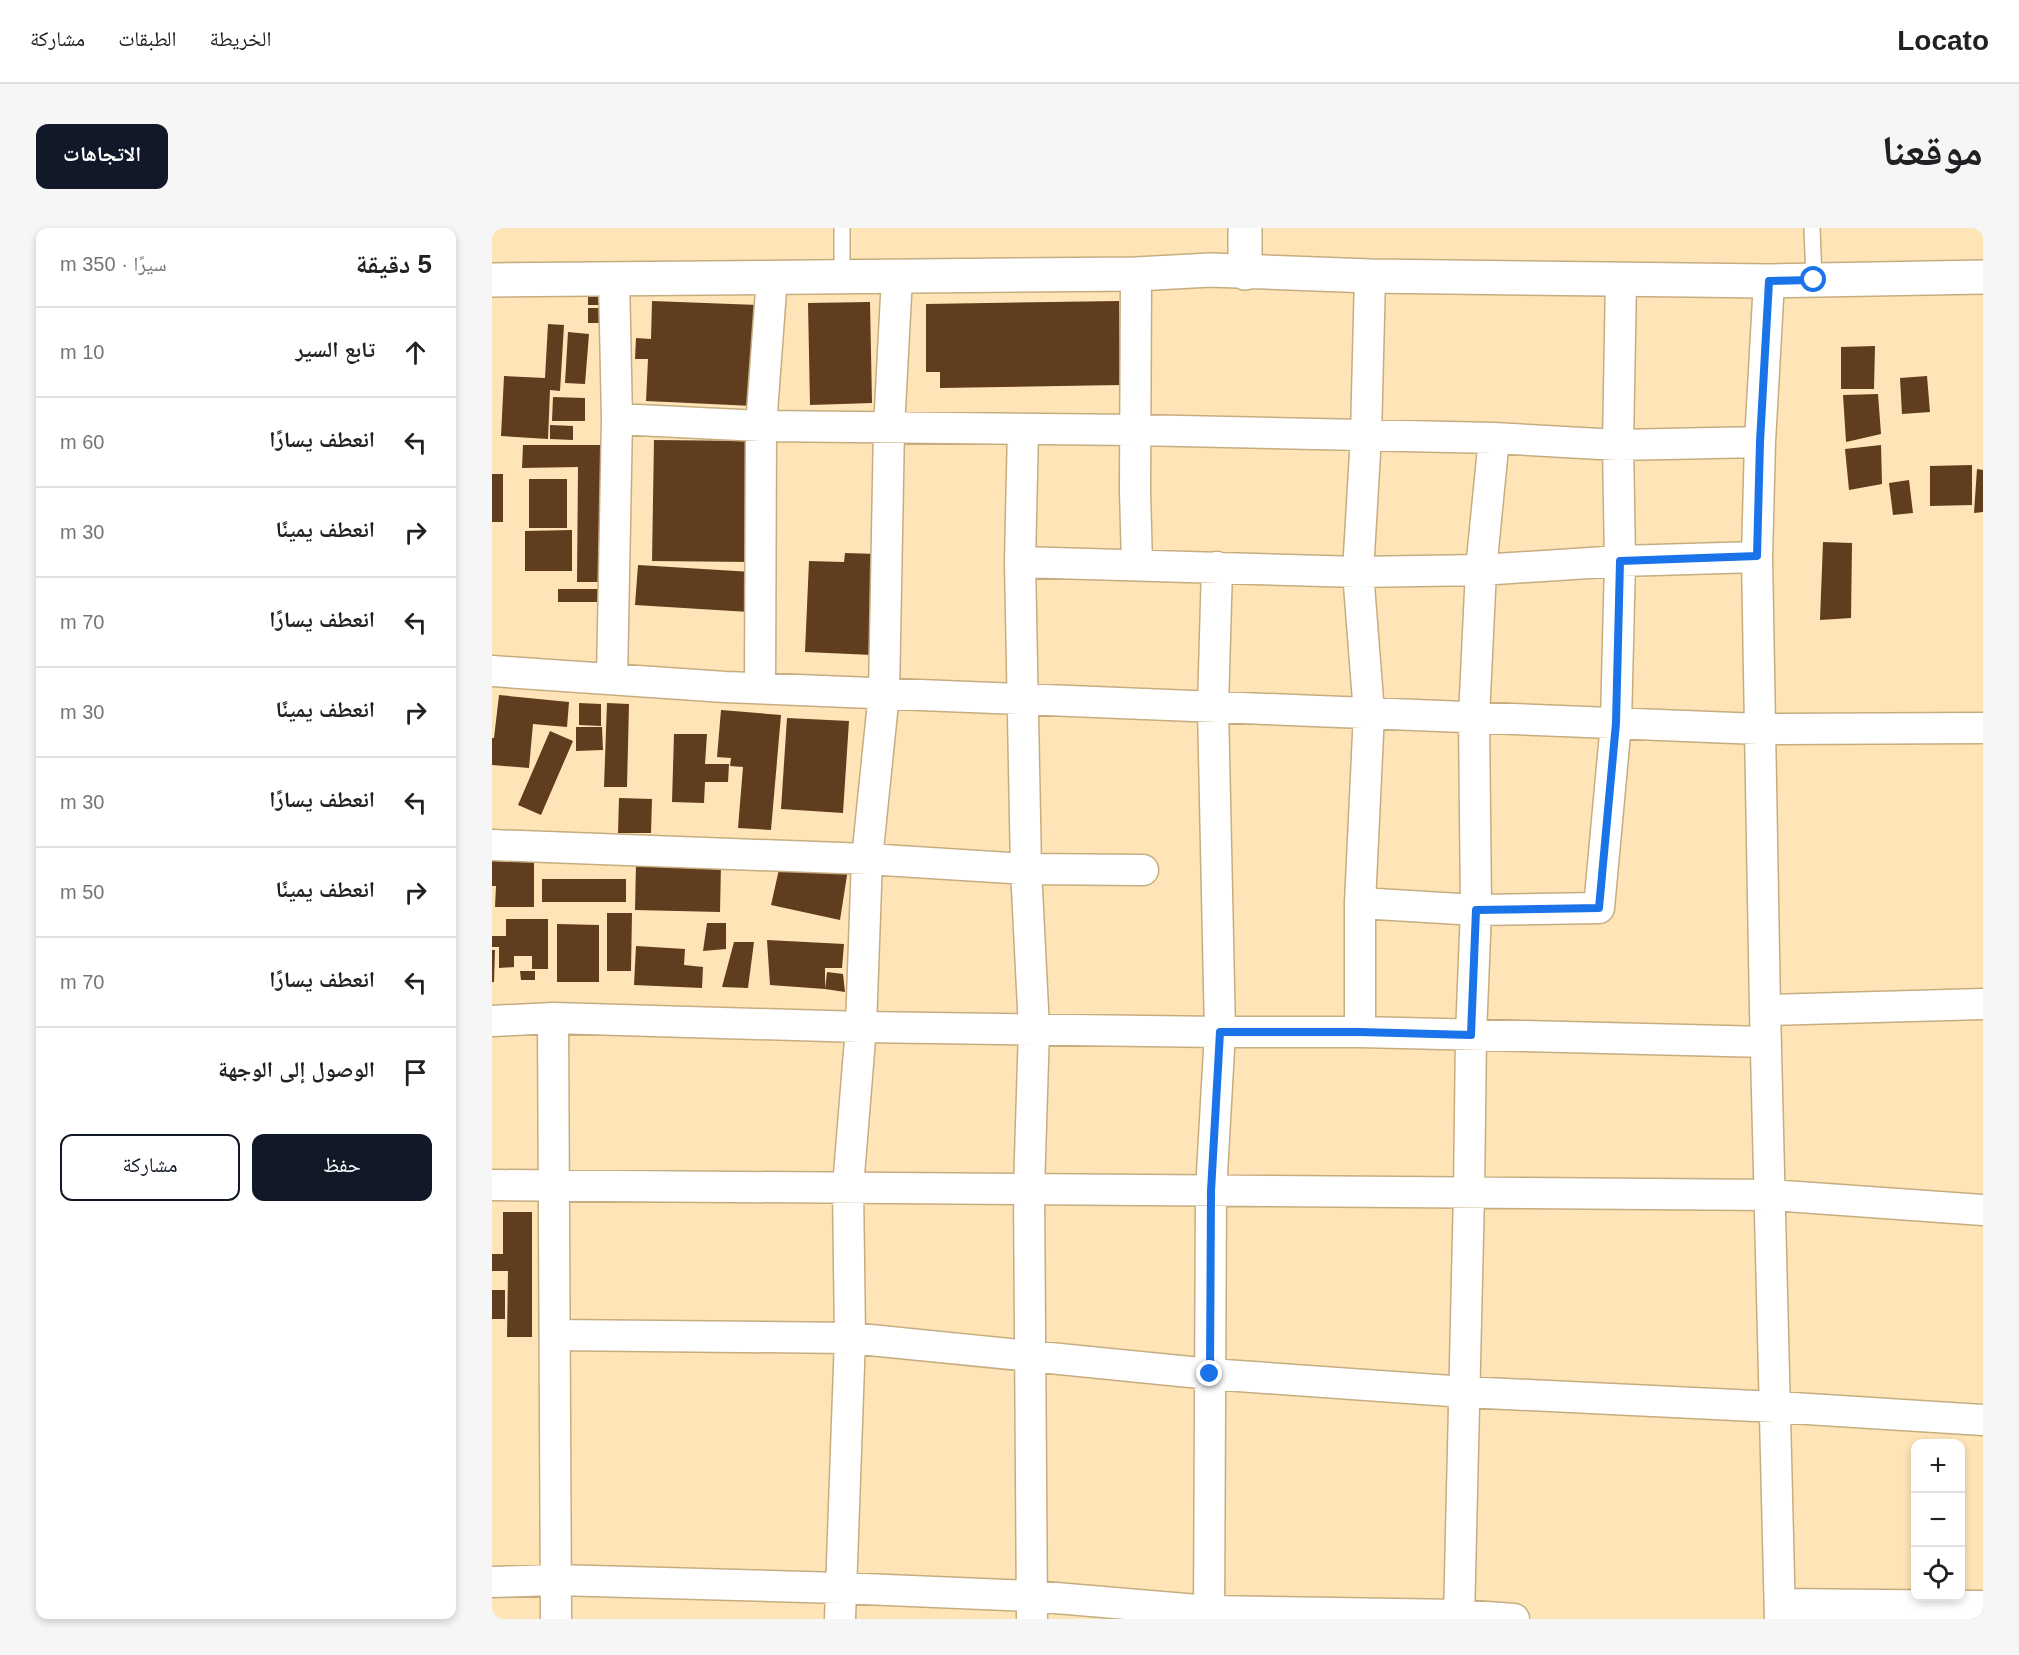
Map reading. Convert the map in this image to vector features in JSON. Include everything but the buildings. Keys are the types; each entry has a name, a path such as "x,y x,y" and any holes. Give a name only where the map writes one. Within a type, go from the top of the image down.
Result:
{"main road":[{"path":"1245,228 1245,273"},
{"path":"492,280 1136,274 1210,270 1370,276 1769,281 1983,278"}],"street":[{"path":"1136,274 1137,565"},
{"path":"1360,1032 1360,903 1369,713 1358,573 1366,436 1370,276"},
{"path":"760,688 761,426 772,277"},
{"path":"840,1619 850,1338 848,1187 861,1027 867,859 884,693 889,428 897,277"},
{"path":"612,679 617,419 614,279"},
{"path":"1360,903 1476,910 1599,908 1616,723 1620,561 1618,445 1621,279"},
{"path":"1769,281 1760,442 1757,556 1765,1010 1781,1611 1983,1606"},
{"path":"617,419 761,426 1136,430 1494,438 1618,445 1760,442"},
{"path":"1023,429 1020,562 1022,699 1026,869 1034,1029 1029,1189 1032,1607"},
{"path":"1459,1617 1471,1035 1476,910 1474,717 1481,570 1494,438"},
{"path":"1020,562 1358,573 1481,570 1620,561 1757,556"},
{"path":"1209,1615 1211,1191 1220,1032 1213,707 1217,567"},
{"path":"492,670 760,688 1759,729 1983,728"},
{"path":"492,845 867,859 1026,869 1143,870"},
{"path":"1765,1010 1983,1004"},
{"path":"492,1021 553,1018 861,1027 1360,1032 1766,1042"},
{"path":"553,1018 556,1619"},
{"path":"492,1185 1770,1195 1983,1210"},
{"path":"555,1335 850,1338 1210,1374 1465,1392 1776,1407 1983,1420"},
{"path":"492,1582 556,1580 840,1588 1032,1607 1209,1615 1514,1619"}],"lane":[{"path":"842,228 842,277"},
{"path":"1812,228 1814,280"}],"route":[{"path":"1210,1374 1211,1191 1220,1032 1471,1035 1476,910 1599,908 1616,723 1620,561 1757,556 1760,442 1769,281 1814,280"}]}
